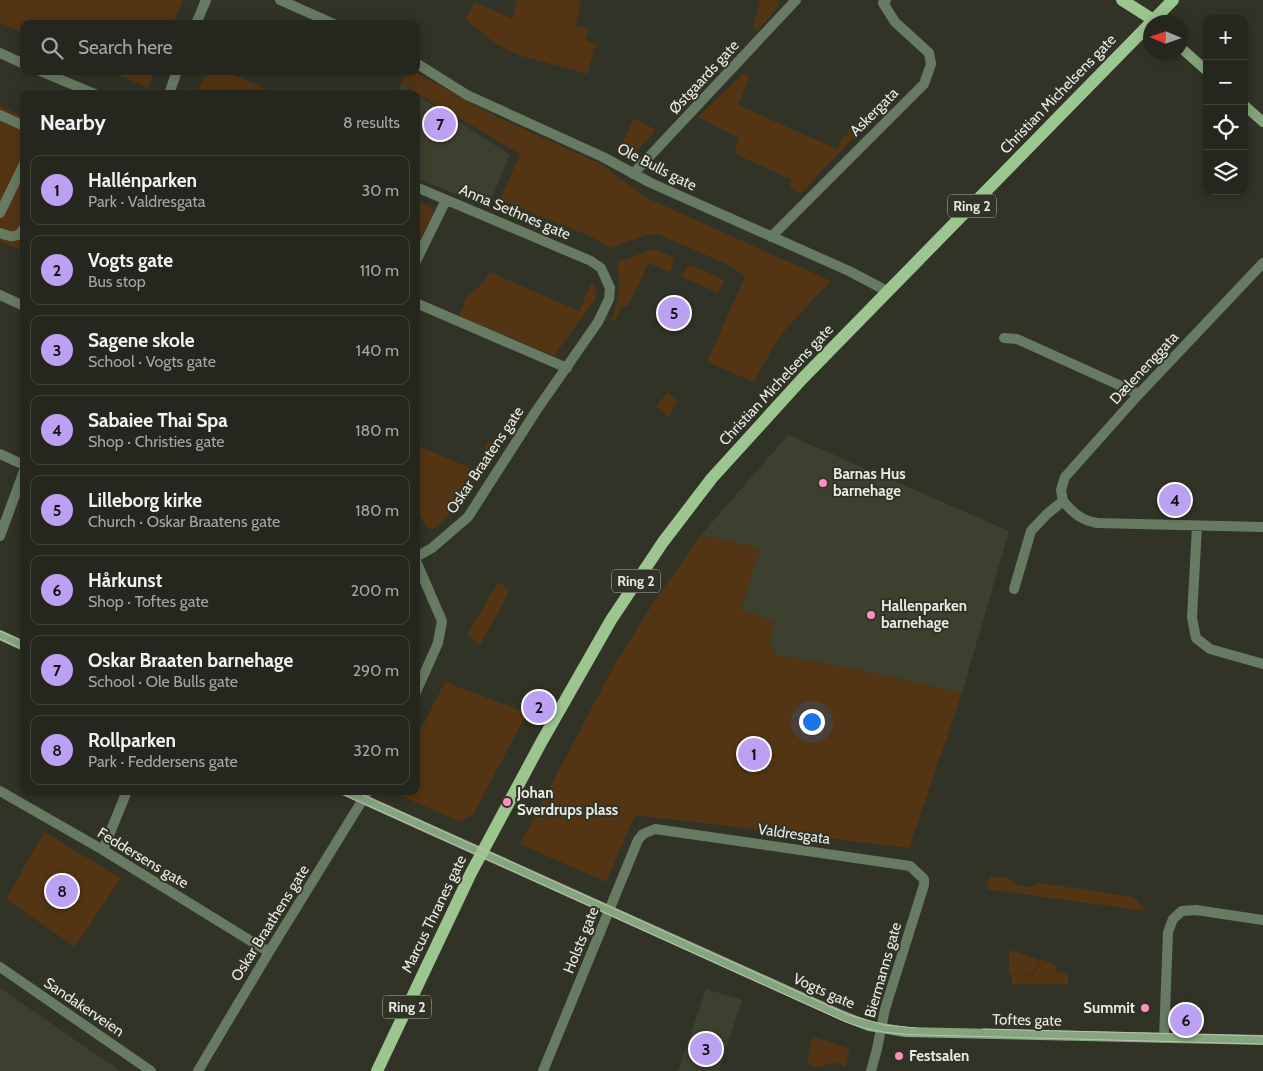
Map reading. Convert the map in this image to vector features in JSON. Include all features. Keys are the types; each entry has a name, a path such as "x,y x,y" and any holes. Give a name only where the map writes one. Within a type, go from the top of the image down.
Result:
{"main road":[{"path":"1122,0 1145,15"},
{"path":"1142,0 1151,15"},
{"name":"Christian Michelsens gate","path":"1159,15 1173,0"},
{"name":"Christian Michelsens gate","path":"483,853 587,660 663,542 712,478 750,435 888,292 1143,32"},
{"path":"1188,54 1203,67"},
{"path":"1248,109 1263,122"},
{"path":"0,635 20,644"},
{"name":"Vogts gate","path":"366,795 483,853 841,1015 882,1029"},
{"name":"Marcus Thranes gate","path":"377,1071 471,873 483,853"},
{"name":"Toftes gate","path":"882,1029 920,1032 1263,1040"}],"street":[{"path":"198,20 206,0"},
{"path":"280,0 325,20"},
{"name":"Østgaards gate","path":"634,174 796,0"},
{"path":"872,0 885,1"},
{"name":"Askergata","path":"771,237 924,84 931,64 928,53 895,22 885,1"},
{"path":"0,53 20,62"},
{"name":"Ole Bulls gate","path":"420,66 466,95 603,157 634,174 866,279 888,292"},
{"path":"50,75 85,90"},
{"path":"170,90 176,75"},
{"path":"0,115 20,124"},
{"path":"0,213 20,172"},
{"name":"Anna Sethnes gate","path":"420,189 591,261 601,268"},
{"path":"420,253 446,200"},
{"path":"0,233 13,237 20,233"},
{"name":"Dælenenggata","path":"1063,501 1061,490 1065,477 1138,394 1263,263"},
{"name":"Oskar Braatens gate","path":"420,555 432,548 468,517 536,411 598,322 609,299 610,288 601,268"},
{"path":"0,295 20,304"},
{"path":"420,305 567,368"},
{"path":"1004,338 1017,339 1138,394"},
{"path":"0,454 20,464"},
{"path":"0,536 20,482"},
{"path":"1014,589 1031,531 1063,501 1072,511 1086,521 1097,523 1263,527"},
{"path":"1197,526 1192,618 1196,638 1210,649 1263,664"},
{"path":"420,570 442,621 438,643 420,683"},
{"name":"Feddersens gate","path":"0,791 102,850 269,952"},
{"path":"102,850 124,795"},
{"name":"Oskar Braathens gate","path":"198,1071 366,795"},
{"name":"Valdresgata","path":"655,829 910,866 924,879"},
{"name":"Holsts gate","path":"543,1071 638,840 643,834 655,829"},
{"name":"Biermanns gate","path":"871,1071 885,1009 924,885 924,879"},
{"path":"1164,1038 1168,932 1173,920 1182,910 1196,910 1263,920"},
{"name":"Sandakerveien","path":"0,967 151,1071"}],"shaded area":[{"path":"0,0 183,0 175,20 20,20 20,31 0,23"},
{"path":"517,0 575,0 581,2 576,26 589,29 585,40 596,44 587,74 518,55 496,44 465,19 475,2 512,19"},
{"path":"760,0 779,0 775,11 758,30 753,28"},
{"path":"744,73 750,77 738,105 837,149 843,136 846,137 852,123 862,129 800,194 790,187 791,179 739,156 735,149 739,138 698,117"},
{"path":"118,75 153,75 148,88"},
{"path":"205,75 235,75 266,89 266,90 199,90"},
{"path":"405,75 420,75 497,117 599,163 647,198 831,281 789,325 775,344 754,382 707,362 745,276 729,265 658,234 646,235 610,248 588,235 500,200 520,154 420,95 420,90 411,90 401,84"},
{"path":"401,84 410,90 399,90"},
{"path":"420,96 510,155 488,207 420,180"},
{"path":"0,106 20,115 20,250 0,241"},
{"path":"634,118 656,130 633,155 622,151 622,144"},
{"path":"420,202 430,206 434,212 420,239"},
{"path":"654,249 673,257 674,263 670,272 648,263 628,307 622,305 615,322 611,320 619,292 617,262"},
{"path":"691,265 724,280 718,293 682,277 686,268"},
{"path":"490,272 579,311 591,284 594,282 596,293 594,301 554,356 459,316 467,296 482,284"},
{"path":"668,392 677,402 669,417 656,406"},
{"path":"788,435 1009,531 962,693 850,668 776,655 769,639 741,609 760,548 701,535"},
{"path":"490,441 497,445 461,500 434,529 426,527 420,515 420,447 475,470 487,443"},
{"path":"701,535 760,548 741,609 774,622 769,639 776,655 850,668 962,693 909,848 635,815 606,882 520,844 615,664 654,602"},
{"path":"498,582 510,590 480,645 467,635"},
{"path":"445,682 527,713 473,815 459,821 398,795 420,795 420,730"},
{"path":"44,832 121,878 75,947 6,899"},
{"path":"990,876 1008,878 1018,886 1029,887 1039,883 1134,897 1146,911 986,889"},
{"path":"1009,950 1039,960 1033,975 1019,975 1034,976 1040,959 1057,965 1055,971 1068,975 1068,984 1012,984 1012,974 1009,974"},
{"path":"0,988 120,1071 0,1071"},
{"path":"706,989 742,1000 719,1071 678,1071"},
{"path":"814,1037 850,1049 846,1067 837,1063 818,1068 809,1065 807,1061"}],"tram line":[{"path":"0,631 20,640"},
{"path":"0,639 20,648"},
{"path":"345,795 846,1022 865,1028 893,1033 922,1035 1263,1044"},
{"path":"363,795 849,1015 885,1025 916,1028"},
{"path":"983,1029 1263,1036"}],"place":[{"name":"Oskar Braaten barnehage","path":"440,124"},
{"name":"Lilleborg kirke","path":"674,313"},
{"name":"Barnas Hus barnehage","path":"823,483"},
{"name":"Sabaiee Thai Spa","path":"1175,500"},
{"name":"Hallenparken barnehage","path":"871,615"},
{"name":"Vogts gate","path":"539,707"},
{"name":"Hallénparken","path":"754,754"},
{"name":"Johan Sverdrups plass","path":"507,802"},
{"name":"Rollparken","path":"62,891"},
{"name":"Summit","path":"1145,1008"},
{"name":"Hårkunst","path":"1186,1020"},
{"name":"Sagene skole","path":"706,1049"},
{"name":"Festsalen","path":"899,1056"}]}
